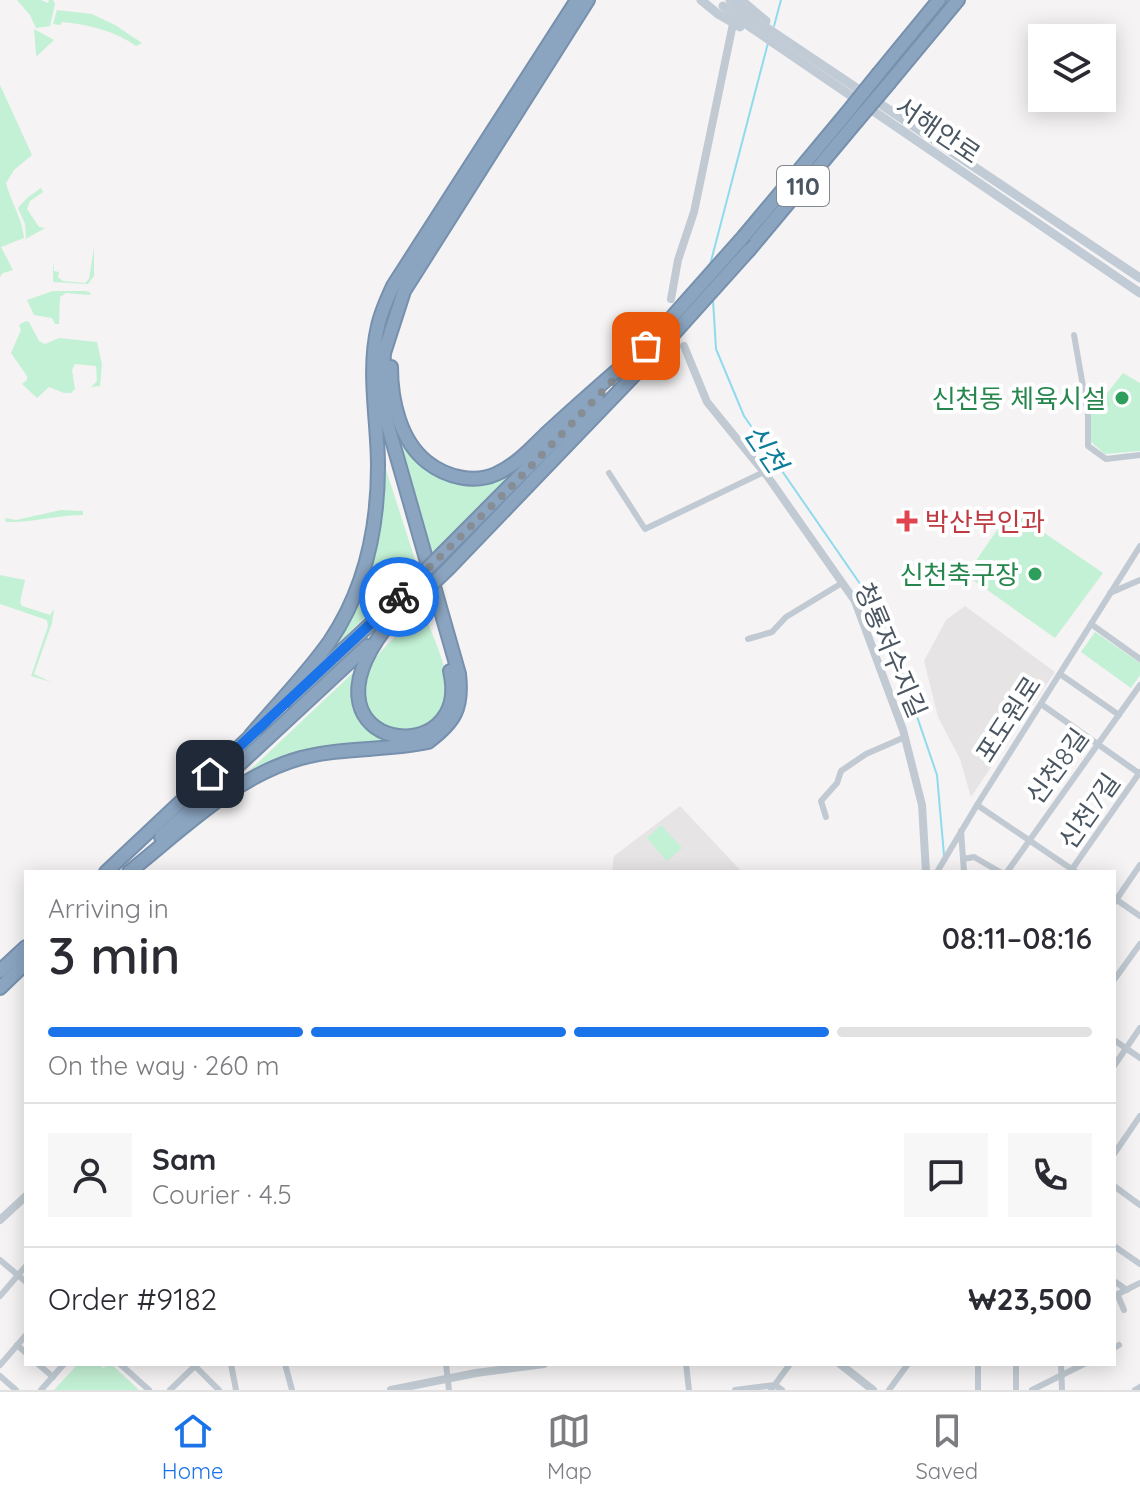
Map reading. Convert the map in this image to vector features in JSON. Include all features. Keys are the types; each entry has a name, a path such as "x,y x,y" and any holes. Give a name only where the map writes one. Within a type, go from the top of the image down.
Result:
{"highway":[{"path":"384,630 363,662 358,701 371,725 386,734 418,736 445,716 452,692 451,676 376,402 372,375 378,324 393,286 577,0"},
{"path":"129,870 251,779 300,758 428,742 442,731 458,710 461,693 459,674 387,422 382,390 384,353 404,291 588,0"},
{"name":"110","path":"128,870 449,568 668,332 749,250 851,118 879,73 939,0"},
{"name":"110","path":"108,870 394,602 511,487 646,346 668,332 745,235 851,118 890,82 958,0"},
{"path":"390,329 391,380 407,439 433,467 454,477 468,479 495,475 512,465 646,346"},
{"path":"251,735 330,640 355,593 371,546 377,516 376,402"},
{"path":"0,971 24,949"},
{"path":"0,988 24,965"}],"main road":[{"path":"701,0 744,12 758,25"},
{"path":"721,5 744,12 758,25"},
{"name":"서해안로","path":"758,25 782,37 1140,278"},
{"name":"서해안로","path":"758,25 782,50 1140,293"}],"street":[{"path":"671,299 678,260 694,212 730,28 744,12"},
{"path":"1074,335 1088,415 1088,446 1106,459 1140,455"},
{"name":"청룡저수지길","path":"684,346 707,402 764,472 855,601 905,737 922,805 926,870"},
{"path":"609,473 645,529 764,472"},
{"name":"포도원로","path":"938,870 1140,546"},
{"path":"1110,593 1140,580"},
{"path":"748,639 772,632 786,617 842,583"},
{"path":"1091,624 1138,657 1140,648"},
{"path":"1060,674 1119,715"},
{"name":"신천8길","path":"1008,870 1140,685"},
{"path":"1041,704 1140,773"},
{"path":"826,817 821,801 837,783 841,771 866,754 905,737"},
{"name":"신천7길","path":"1074,870 1140,773"},
{"path":"977,805 1072,870"},
{"path":"959,833 964,870"},
{"path":"963,859 974,857 997,870"},
{"path":"1116,899 1140,865"},
{"path":"1116,901 1140,916"},
{"path":"1116,977 1140,944"},
{"path":"1116,1063 1140,1028"},
{"path":"1116,1041 1140,1058"},
{"path":"1116,1151 1140,1116"},
{"path":"1116,1187 1140,1204"},
{"path":"0,1220 24,1198"},
{"path":"1116,1247 1140,1264"},
{"path":"0,1260 24,1280"},
{"path":"0,1296 24,1268"},
{"path":"1116,1282 1127,1290"},
{"path":"1124,1310 1116,1296 1140,1283"},
{"path":"0,1365 24,1337"},
{"path":"17,1345 24,1351"},
{"path":"0,1349 8,1356"},
{"path":"40,1366 53,1377"},
{"path":"41,1390 62,1366"},
{"path":"126,1366 149,1390"},
{"path":"170,1390 195,1366"},
{"path":"197,1366 219,1390"},
{"path":"231,1366 236,1390"},
{"path":"286,1366 292,1390"},
{"path":"446,1366 449,1390"},
{"path":"391,1390 447,1379 470,1369 514,1366"},
{"path":"686,1366 689,1390"},
{"path":"773,1387 789,1366"},
{"path":"845,1366 873,1390"},
{"path":"889,1390 907,1366"},
{"path":"978,1366 978,1390"},
{"path":"1016,1366 1016,1390"},
{"path":"1061,1366 1062,1390"},
{"path":"1032,1390 1080,1366"},
{"path":"0,1376 16,1390"},
{"path":"735,1390 773,1387 782,1390"}],"shaded area":[{"path":"965,606 1055,672 971,797 960,759 938,717 924,661 946,620"},
{"path":"680,806 740,870 612,870 614,856"}],"green space":[{"path":"17,0 48,3 53,0 55,4 50,26 36,28"},
{"path":"57,10 92,14 142,43 136,46 110,32 91,27 62,22 60,25 53,24"},
{"path":"34,29 54,40 37,56 36,55"},
{"path":"0,85 32,155 14,170 6,183 24,238 1,247 13,270 0,277"},
{"path":"41,188 43,192 30,201 27,209 39,227 45,228 24,240 25,224 18,208"},
{"path":"94,247 94,276 88,284 53,282 53,260 54,271 59,272 58,277 63,281 85,283 89,279"},
{"path":"53,291 91,293 66,293 60,297 59,324 55,324 52,318 34,315 27,300"},
{"path":"26,321 39,341 45,344 59,338 97,342 102,364 100,386 91,387 97,381 96,366 75,364 72,370 75,389 71,393 49,387 37,398 22,384 27,376 11,353 21,330 19,325"},
{"name":"신천동 체육시설","path":"1123,373 1140,383 1140,451 1105,454 1090,441 1091,414"},
{"path":"394,417 417,460 434,474 449,480 469,483 536,450 431,554 390,421"},
{"path":"381,454 417,566 328,653 372,563 379,527"},
{"path":"61,510 83,511 83,515 16,522 6,522 5,518 16,520"},
{"name":"신천축구장","path":"1011,510 1103,573 1055,638 966,575"},
{"path":"0,575 25,580 20,602 22,606 50,615 54,609 34,674 51,682 31,676 48,626 47,620 0,604"},
{"path":"424,613 445,669 447,700 429,726 401,733 371,717 365,705 364,683 374,660 383,649"},
{"path":"1095,632 1140,663 1140,675 1131,688 1081,652"},
{"path":"357,669 355,697 359,715 371,728 397,741 247,773"},
{"path":"661,825 682,848 667,861 647,838"},
{"path":"76,1366 113,1366 139,1390 54,1390"}],"waterway":[{"name":"신천","path":"774,26 781,0"},
{"name":"신천","path":"710,265 768,43"},
{"name":"신천","path":"713,300 716,349 744,416 883,617 937,775 944,855"}],"way so far":[{"path":"399,597 511,487 646,346"}],"place":[{"name":"신천동 체육시설","path":"1122,398"},
{"name":"박산부인과","path":"907,521"},
{"name":"신천축구장","path":"1035,574"}],"route":[{"path":"210,774 399,597"}]}
